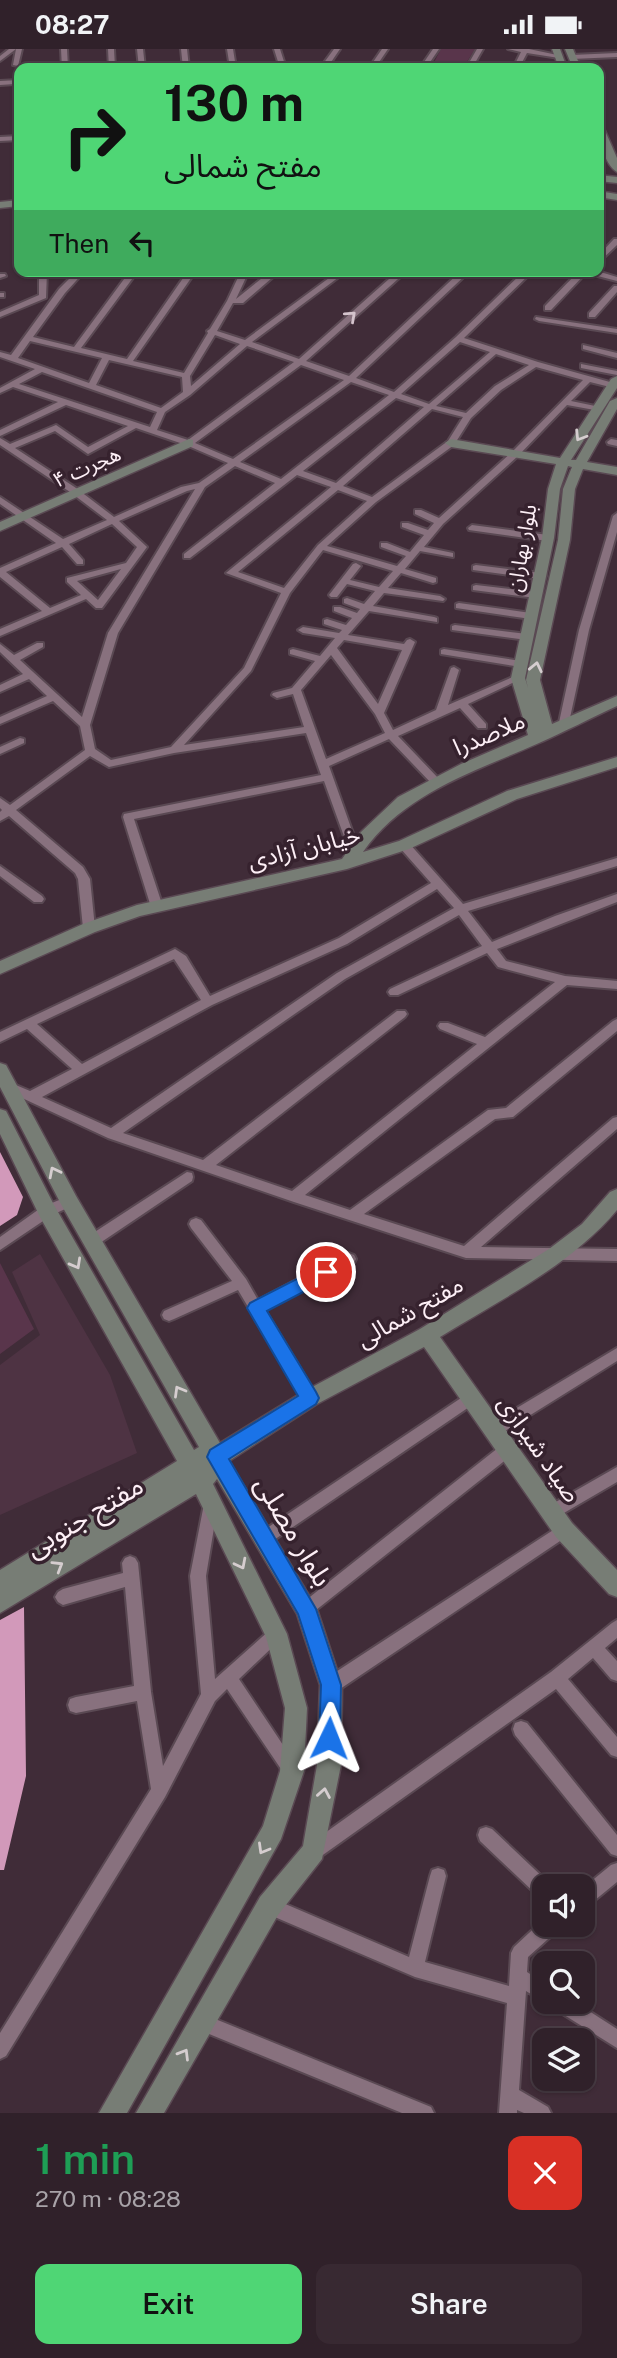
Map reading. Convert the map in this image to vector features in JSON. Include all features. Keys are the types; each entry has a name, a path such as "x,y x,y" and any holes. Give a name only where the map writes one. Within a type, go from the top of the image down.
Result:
{"street":[{"path":"0,59 13,49"},
{"path":"511,49 617,55 614,49"},
{"path":"604,140 617,169"},
{"path":"604,255 617,241"},
{"path":"43,277 43,296"},
{"path":"14,357 75,277"},
{"path":"76,349 130,277"},
{"path":"128,363 188,277"},
{"path":"187,393 186,376 243,277"},
{"path":"231,301 240,301 269,277"},
{"path":"152,431 162,411 246,343 335,277"},
{"path":"189,443 301,361 396,277"},
{"path":"48,611 0,572 184,489 202,485 350,379 460,277"},
{"path":"187,556 395,395 459,339 523,277"},
{"path":"548,308 577,277"},
{"path":"592,315 617,288"},
{"path":"0,315 43,296 62,291"},
{"path":"539,319 617,331"},
{"path":"211,331 428,406 468,416"},
{"path":"28,338 186,376"},
{"path":"459,339 587,380 613,395"},
{"path":"586,347 617,356"},
{"path":"286,592 231,573 338,486 495,351"},
{"path":"0,353 162,411"},
{"path":"91,386 106,358"},
{"path":"174,750 248,669 286,592 321,547 373,500 451,443 468,416 498,388 536,365"},
{"path":"584,366 613,395"},
{"path":"0,391 41,369"},
{"path":"277,695 296,690 334,650 358,617 440,522 515,454 587,380"},
{"path":"14,385 189,443 282,483"},
{"path":"564,402 613,395"},
{"name":"بلوار بهاران","path":"541,736 518,678 541,576 554,489 563,463 613,395"},
{"name":"بلوار بهاران","path":"541,736 533,680 564,540 569,489 613,395"},
{"path":"0,433 65,401"},
{"path":"9,447 56,428 88,451 136,425"},
{"path":"0,441 79,491 116,519 142,547 131,564 99,607 86,596 70,580 131,564"},
{"name":"هجرت ۴","path":"0,527 189,443"},
{"path":"451,443 617,471"},
{"path":"298,471 373,500"},
{"path":"202,485 113,633 85,725 90,751 109,764 174,750 310,729"},
{"path":"0,500 26,515 64,544 80,562"},
{"path":"418,512 440,522"},
{"path":"563,727 584,630 617,516"},
{"path":"405,525 430,534"},
{"path":"472,528 548,538"},
{"path":"384,545 414,552 450,555"},
{"path":"321,547 396,572 433,580"},
{"path":"334,595 356,566"},
{"path":"476,568 541,576"},
{"path":"345,581 381,590 440,599"},
{"path":"476,588 536,595"},
{"path":"0,633 86,596"},
{"path":"347,601 366,608 434,620"},
{"path":"459,606 531,616"},
{"path":"337,609 358,617"},
{"path":"327,622 349,629"},
{"path":"455,628 527,637"},
{"path":"303,630 343,638 408,645 379,713"},
{"path":"14,659 40,645"},
{"path":"0,647 85,725"},
{"path":"334,650 379,713 391,735 436,782"},
{"path":"293,652 323,660"},
{"path":"444,652 521,664"},
{"path":"442,712 454,670"},
{"path":"0,689 30,674"},
{"path":"325,764 463,705 518,678"},
{"path":"296,690 325,764 351,858"},
{"path":"0,721 54,697"},
{"name":"ملاصدرا","path":"351,858 366,836 403,801 436,782 617,701"},
{"path":"463,705 482,726"},
{"path":"0,751 20,741"},
{"path":"89,928 82,875 3,810 90,751"},
{"name":"خیابان آزادی","path":"0,968 89,928 137,911 408,843 512,795 617,762"},
{"path":"157,907 128,817 327,777"},
{"path":"386,819 393,832 408,843 502,964 565,980 617,985"},
{"path":"112,1134 341,976 461,909 617,862"},
{"path":"0,870 38,899"},
{"path":"32,1096 208,1002 343,941 439,883"},
{"path":"394,992 488,945 617,898"},
{"path":"0,1037 176,953 208,1002"},
{"path":"294,1197 565,980"},
{"path":"205,1165 401,1014"},
{"path":"28,1023 80,1069"},
{"path":"354,1214 492,1114 509,1113 617,1024"},
{"path":"444,1026 487,1043"},
{"name":"بلوار مصلی","path":"0,1070 69,1201 306,1609 331,1685 328,1765 314,1851"},
{"path":"11,1088 112,1134 294,1197 466,1252 617,1255"},
{"path":"0,1116 47,1211 211,1503 276,1633 296,1708 292,1772 273,1831 116,2111"},
{"path":"466,1252 617,1122"},
{"path":"92,1241 187,1177"},
{"name":"مفتح شمالی","path":"195,1473 310,1398 428,1335 556,1255 589,1230 617,1196"},
{"path":"0,1244 47,1211 69,1201"},
{"path":"196,1224 241,1283 310,1398"},
{"path":"256,1308 349,1259"},
{"path":"169,1315 241,1283"},
{"name":"صیاد شیرازی","path":"428,1335 558,1521 617,1586"},
{"path":"495,1429 617,1354"},
{"path":"263,1539 470,1398"},
{"path":"306,1609 508,1449"},
{"name":"مفتح جنوبی","path":"0,1582 195,1473"},
{"name":"مفتح جنوبی","path":"0,1602 195,1473"},
{"path":"331,1685 558,1521 617,1473"},
{"path":"209,1695 198,1576 211,1503"},
{"path":"63,1597 130,1570 143,1692 159,1791"},
{"path":"149,2113 269,1906 314,1851 557,1678 617,1628"},
{"path":"0,2050 159,1791 209,1695 276,1633"},
{"path":"594,1647 617,1673"},
{"path":"228,1677 292,1772"},
{"path":"557,1678 617,1749"},
{"path":"76,1705 143,1692"},
{"path":"521,1729 617,1847"},
{"path":"486,1835 532,1879"},
{"path":"595,1889 617,1871"},
{"path":"415,1968 438,1876"},
{"path":"269,1906 415,1968 517,1997"},
{"path":"538,1937 520,1953 508,2104 542,2113"},
{"path":"518,1976 532,1985"},
{"path":"578,2014 617,2039"},
{"path":"203,2022 425,2113"}],"shaded area":[{"path":"441,49 475,49 466,63 434,63"},
{"path":"40,1254 110,1375 137,1453 0,1515 0,1365 40,1335 12,1272"},
{"path":"0,1263 34,1329 0,1354"}],"building":[{"path":"0,1152 23,1197 17,1215 0,1226"},
{"path":"24,1607 26,1776 4,1870 0,1870 0,1620"}],"route":[{"path":"326,1272 256,1308 310,1398 217,1457 306,1609 331,1685 329,1738"}]}
